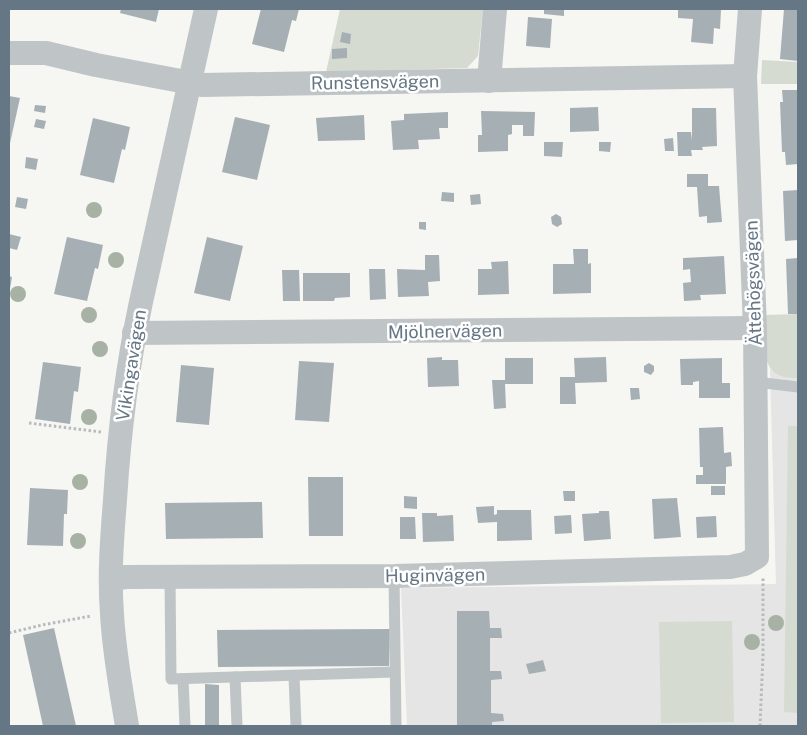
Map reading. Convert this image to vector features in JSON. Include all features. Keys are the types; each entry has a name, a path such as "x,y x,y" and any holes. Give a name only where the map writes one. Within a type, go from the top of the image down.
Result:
{"street":[{"name":"Vikingavägen","path":"127,726 114,646 111,579 119,434 134,333 206,9"},
{"path":"489,81 495,9"},
{"name":"Ättehögsvägen","path":"750,9 745,76 755,328 758,557"},
{"name":"Runstensvägen","path":"9,53 46,53 189,84 202,85 745,76"},
{"name":"Mjölnervägen","path":"134,333 755,328"},
{"name":"Huginvägen","path":"111,579 126,577 394,576 730,567 745,564 758,557"}],"lane":[{"path":"756,382 798,387"},
{"path":"394,576 396,726"},
{"path":"170,577 170,679 394,672"},
{"path":"294,676 296,726"},
{"path":"235,677 237,726"},
{"path":"183,679 185,726"}],"path":[{"path":"29,423 119,434"},
{"path":"758,557 764,581 760,726"},
{"path":"9,633 112,612"}],"shaded area":[{"path":"340,9 483,9 478,56 467,68 326,72"},
{"path":"762,60 798,62 798,84 761,84"},
{"path":"798,314 798,378 788,378 772,371 768,364 764,340 764,315"},
{"path":"770,369 779,376 798,378 798,726 407,726 401,588 776,584"},
{"path":"788,426 798,426 798,713 784,712"},
{"path":"732,621 734,722 661,723 659,622"}],"building":[{"path":"121,9 159,9 156,22 120,13"},
{"path":"261,9 299,9 296,21 292,20 284,52 252,44"},
{"path":"544,9 564,9 564,16 544,14"},
{"path":"678,9 721,9 720,29 714,28 713,44 691,42 693,19 678,18"},
{"path":"784,9 798,9 798,61 780,59"},
{"path":"528,17 552,19 550,48 526,46"},
{"path":"342,32 351,34 350,44 340,42"},
{"path":"347,48 347,58 332,59 332,49"},
{"path":"782,90 798,90 798,164 786,165 785,152 782,152 780,102 783,102"},
{"path":"9,96 20,98 10,143 9,143"},
{"path":"35,105 46,106 45,113 34,111"},
{"path":"598,107 599,131 570,132 570,108"},
{"path":"692,108 716,108 717,146 702,147 703,150 691,150 692,156 678,156 677,132 691,132 692,140"},
{"path":"481,111 535,112 534,136 523,136 523,125 512,125 512,134 508,135 508,151 478,152 478,135 482,135"},
{"path":"448,112 448,128 439,128 440,139 418,140 419,149 393,150 391,121 404,120 404,114"},
{"path":"364,115 365,140 318,141 316,118"},
{"path":"235,117 270,125 257,180 222,172"},
{"path":"93,118 130,127 125,150 122,149 114,183 80,175"},
{"path":"36,119 46,121 44,129 34,127"},
{"path":"673,138 674,151 665,151 664,139"},
{"path":"544,142 563,142 562,157 544,156"},
{"path":"599,142 611,142 610,152 599,151"},
{"path":"26,157 38,159 36,170 25,168"},
{"path":"687,174 708,174 708,186 719,186 722,222 707,223 707,216 699,217 697,187 687,187"},
{"path":"798,190 798,240 785,241 783,191"},
{"path":"442,192 454,193 454,202 441,201"},
{"path":"480,194 481,204 471,205 470,195"},
{"path":"17,197 28,199 26,209 15,207"},
{"path":"556,214 561,217 562,224 557,227 552,224 551,217"},
{"path":"419,222 426,222 426,230 419,229"},
{"path":"9,234 21,237 17,250 9,248"},
{"path":"67,237 103,245 98,269 95,268 87,301 54,294"},
{"path":"207,237 243,246 230,301 194,293"},
{"path":"573,249 588,249 588,264 591,263 591,293 553,294 553,264 574,264"},
{"path":"425,255 439,255 440,281 428,282 429,296 398,297 397,269 425,270"},
{"path":"724,256 726,294 700,295 701,300 684,301 683,283 691,282 690,269 683,270 683,258"},
{"path":"798,258 798,314 788,314 786,259"},
{"path":"508,261 509,294 478,295 478,269 492,269 491,262"},
{"path":"369,269 385,269 386,299 370,300"},
{"path":"282,270 299,270 300,301 283,301"},
{"path":"303,273 350,273 350,297 335,298 334,301 303,301"},
{"path":"9,276 12,277 10,289 9,289"},
{"path":"442,357 442,360 458,360 459,386 428,387 427,358"},
{"path":"606,357 607,382 575,383 576,404 560,404 560,377 575,377 574,358"},
{"path":"505,358 533,358 533,384 505,384 506,408 494,409 492,380 505,380"},
{"path":"722,358 722,383 730,383 730,398 699,398 699,381 693,382 693,385 681,385 680,359"},
{"path":"299,361 334,363 329,422 295,420"},
{"path":"43,362 81,367 78,392 74,391 70,424 35,419"},
{"path":"649,363 654,366 654,371 651,375 644,372 644,366"},
{"path":"181,365 214,368 209,425 176,422"},
{"path":"630,388 639,388 640,399 631,400"},
{"path":"723,427 724,453 731,452 732,466 726,467 726,484 696,484 696,475 703,475 703,467 700,467 699,428"},
{"path":"308,477 343,477 343,536 309,536"},
{"path":"711,486 725,486 725,495 711,495"},
{"path":"30,488 68,490 67,514 64,514 63,546 27,545"},
{"path":"563,491 575,491 575,501 564,501"},
{"path":"404,496 417,497 417,509 404,508"},
{"path":"677,498 681,537 654,539 652,499"},
{"path":"262,502 263,538 166,539 165,503"},
{"path":"494,506 494,515 497,514 497,510 531,510 532,540 497,541 497,522 478,523 476,507"},
{"path":"599,511 609,511 611,539 584,541 582,514 599,513"},
{"path":"422,513 437,513 437,516 453,515 454,541 423,542"},
{"path":"571,515 572,533 555,534 554,516"},
{"path":"716,516 717,537 697,538 696,517"},
{"path":"400,517 415,517 416,539 400,539"},
{"path":"457,611 489,611 490,628 501,628 502,638 490,638 490,671 501,671 502,679 491,680 491,713 503,714 504,721 492,722 492,726 457,726"},
{"path":"54,628 76,726 43,726 23,635"},
{"path":"390,629 389,666 218,667 217,630"},
{"path":"543,660 546,671 529,674 526,664"},
{"path":"205,684 219,685 219,726 205,726"}]}
